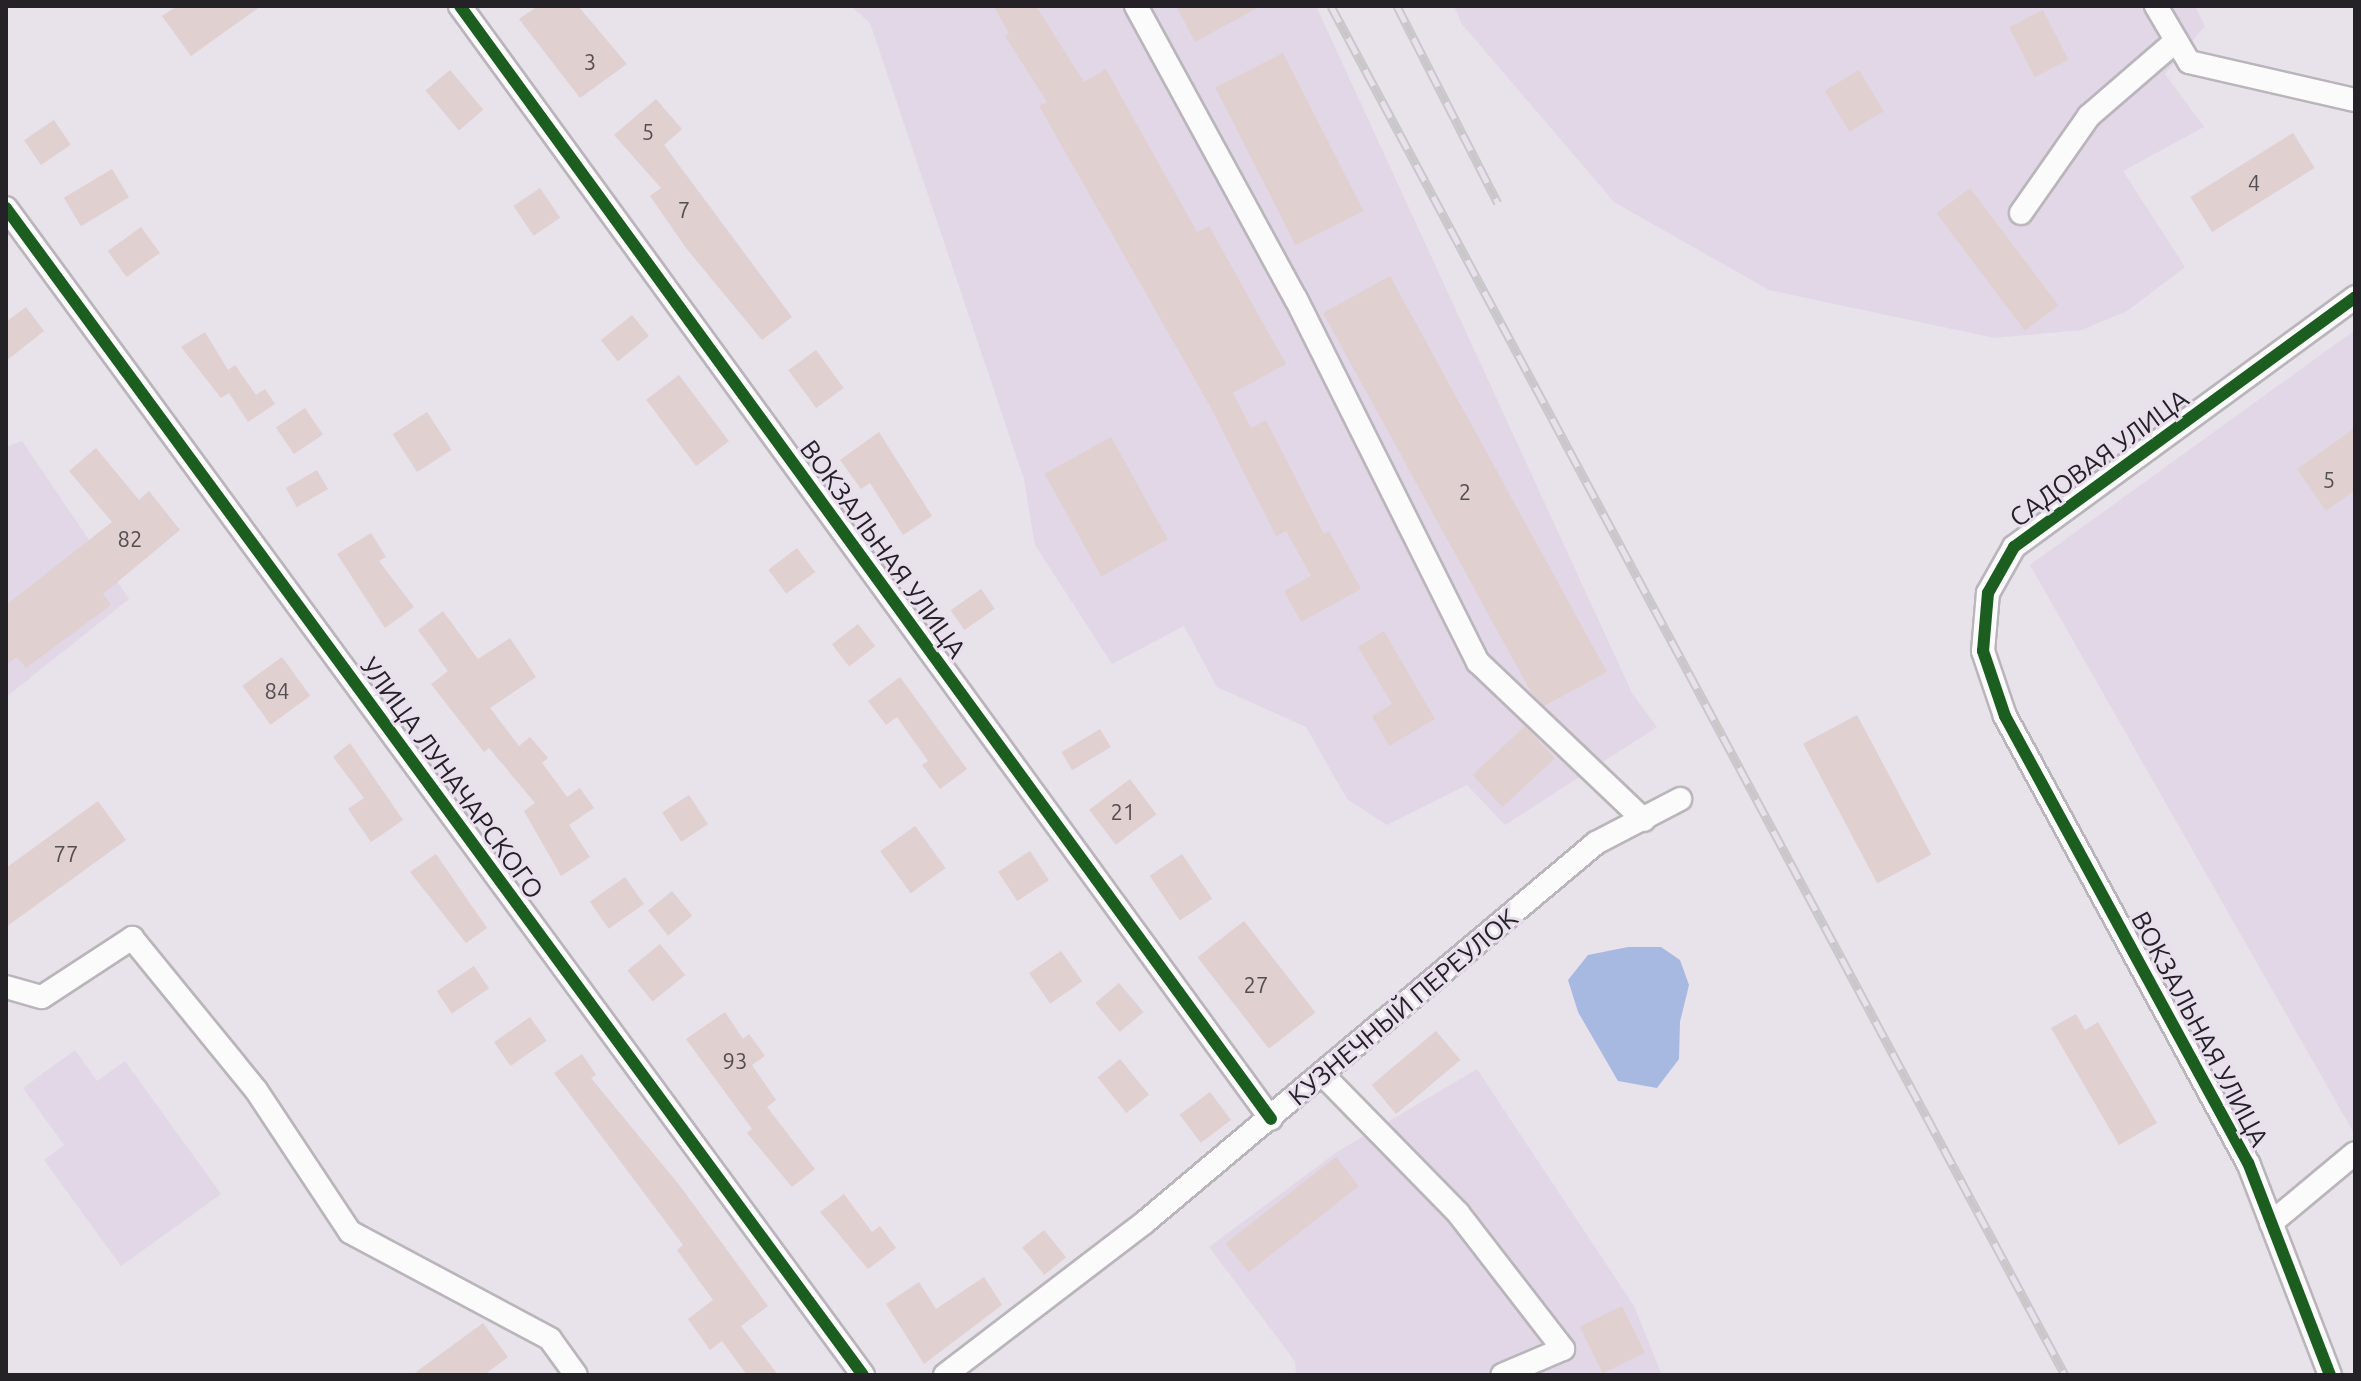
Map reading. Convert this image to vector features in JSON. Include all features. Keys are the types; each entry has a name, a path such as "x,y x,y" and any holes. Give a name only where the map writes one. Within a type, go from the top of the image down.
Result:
{"street":[{"name":"ВОКЗАЛЬНАЯ УЛИЦА","path":"460,6 1271,1119"},
{"path":"1136,6 1296,299 1478,662 1644,820"},
{"path":"2156,6 2189,62 2355,100"},
{"path":"2021,213 2089,116 2176,41"},
{"name":"УЛИЦА ЛУНАЧАРСКОГО","path":"6,208 863,1375"},
{"name":"САДОВАЯ УЛИЦА","path":"2005,716 1983,651 1988,593 2014,547 2355,297"},
{"name":"ВОКЗАЛЬНАЯ УЛИЦА","path":"2005,716 2248,1163 2330,1375"},
{"name":"КУЗНЕЧНЫЙ ПЕРЕУЛОК","path":"945,1375 1271,1119 1596,843 1680,799"},
{"path":"6,987 42,997 132,938 256,1090 350,1232 550,1339 576,1375"},
{"path":"1323,1075 1458,1213 1563,1349 1502,1375"},
{"path":"2271,1223 2355,1153"}],"shaded area":[{"path":"851,6 1316,6 1633,695 1657,727 1505,825 1467,785 1387,825 1347,799 1306,727 1217,687 1184,626 1112,664 1035,545 1024,479 870,23"},
{"path":"1454,6 2195,6 2205,26 2165,74 2204,127 2123,171 2185,267 2127,311 2081,330 1995,338 1769,290 1614,202 1462,24"},
{"path":"2355,330 2355,1135 2030,565"},
{"path":"22,441 129,599 6,697 6,447"},
{"path":"75,1050 97,1081 125,1061 221,1194 121,1266 44,1160 64,1145 23,1088"},
{"path":"1477,1069 1634,1306 1662,1375 1296,1375 1295,1361 1209,1247 1337,1152"}],"water":[{"path":"1628,947 1661,947 1680,960 1689,985 1680,1022 1679,1059 1657,1088 1618,1081 1578,1012 1568,980 1588,955"}],"building":[{"path":"177,6 261,6 191,56 162,16"},
{"path":"538,6 578,6 627,64 580,98 519,19"},
{"path":"994,6 1036,6 1084,82 1106,69 1197,232 1209,226 1286,364 1233,393 1251,428 1266,420 1324,534 1329,531 1361,589 1301,622 1284,591 1311,576 1286,531 1276,536 1210,406 1039,106 1047,102 1005,36 1009,34"},
{"path":"1176,6 1261,6 1195,42"},
{"path":"2043,10 2068,60 2035,77 2009,27"},
{"path":"1283,53 1363,211 1296,245 1215,88"},
{"path":"450,70 483,110 459,130 425,91"},
{"path":"1859,70 1884,111 1849,132 1825,91"},
{"path":"656,99 682,129 664,145 792,317 762,340 686,248 650,196 661,188 614,135"},
{"path":"54,120 71,145 41,165 24,140"},
{"path":"2293,133 2315,168 2212,232 2190,197"},
{"path":"112,169 129,197 81,226 64,198"},
{"path":"540,188 560,218 534,236 513,206"},
{"path":"1970,188 2058,305 2025,331 1936,213"},
{"path":"141,227 160,253 127,277 108,251"},
{"path":"1390,276 1607,672 1544,706 1532,694 1323,313"},
{"path":"26,307 44,331 6,361 6,322"},
{"path":"632,315 649,336 618,361 601,340"},
{"path":"205,332 228,370 235,365 256,395 265,389 275,404 248,422 229,393 221,398 181,347"},
{"path":"816,350 844,388 816,408 788,370"},
{"path":"679,375 729,441 696,466 646,400"},
{"path":"305,408 323,435 294,454 276,428"},
{"path":"427,412 452,450 417,472 393,434"},
{"path":"2355,428 2355,490 2326,511 2297,469"},
{"path":"879,432 932,516 903,535 870,483 861,489 840,460"},
{"path":"1111,437 1168,539 1101,576 1045,474"},
{"path":"96,448 139,500 149,491 180,530 103,594 111,605 26,668 17,657 6,665 6,605 112,522 69,471"},
{"path":"317,470 328,489 297,507 286,488"},
{"path":"371,533 386,557 379,561 414,607 385,628 337,554"},
{"path":"797,548 815,572 786,594 768,570"},
{"path":"981,589 995,609 964,630 951,610"},
{"path":"443,611 478,659 510,638 536,677 490,708 519,746 530,737 548,758 542,763 567,797 580,788 594,808 569,825 590,857 561,876 524,811 535,803 489,748 484,752 431,684 448,671 418,630"},
{"path":"858,624 875,646 849,666 832,644"},
{"path":"1384,631 1435,719 1389,746 1372,716 1392,704 1358,647"},
{"path":"282,657 310,696 271,725 242,686"},
{"path":"900,677 967,769 940,789 922,765 928,761 897,717 886,725 868,701"},
{"path":"1857,715 1931,855 1877,883 1803,744"},
{"path":"1525,726 1555,758 1502,807 1472,775"},
{"path":"1100,729 1111,747 1072,770 1061,752"},
{"path":"350,743 403,820 371,842 348,809 364,798 333,757"},
{"path":"1130,779 1156,814 1116,845 1089,810"},
{"path":"689,795 708,824 681,842 662,812"},
{"path":"98,801 126,840 6,927 6,868"},
{"path":"915,826 946,868 911,893 880,851"},
{"path":"1030,851 1049,880 1017,901 998,872"},
{"path":"436,854 487,928 466,943 410,872"},
{"path":"1182,854 1212,899 1180,921 1150,876"},
{"path":"625,877 644,904 609,929 590,902"},
{"path":"672,891 692,916 668,935 648,911"},
{"path":"1244,921 1315,1012 1269,1049 1198,957"},
{"path":"660,944 685,975 653,1002 627,970"},
{"path":"1061,951 1082,981 1050,1004 1029,973"},
{"path":"474,966 489,988 452,1014 437,991"},
{"path":"1119,983 1143,1012 1120,1032 1095,1003"},
{"path":"725,1012 743,1039 749,1034 765,1056 752,1065 776,1100 767,1107 815,1169 792,1187 747,1133 752,1129 686,1039"},
{"path":"2076,1014 2085,1030 2098,1022 2157,1123 2119,1145 2051,1028"},
{"path":"530,1017 547,1041 511,1066 494,1042"},
{"path":"1436,1031 1460,1060 1396,1114 1372,1085"},
{"path":"582,1054 596,1075 591,1078 680,1186 768,1306 741,1326 778,1375 747,1375 722,1341 710,1350 688,1319 713,1300 677,1250 683,1245 554,1073"},
{"path":"1120,1059 1149,1095 1126,1113 1097,1077"},
{"path":"1210,1092 1231,1120 1201,1143 1180,1115"},
{"path":"1336,1157 1359,1186 1248,1272 1226,1243"},
{"path":"844,1194 872,1232 880,1226 896,1248 868,1269 820,1212"},
{"path":"1044,1230 1066,1257 1044,1275 1022,1248"},
{"path":"984,1277 1002,1305 924,1364 886,1304 919,1282 936,1309"},
{"path":"1622,1306 1645,1353 1603,1373 1580,1327"},
{"path":"483,1323 508,1357 484,1375 412,1375"}],"railway":[{"path":"1331,6 2065,1375"},
{"path":"1397,6 1498,203"}],"cycle path":[{"path":"460,6 1271,1119"},
{"path":"6,208 863,1375"},
{"path":"2330,1375 2248,1163 2005,716 1983,651 1988,593 2014,547 2355,297"}]}
